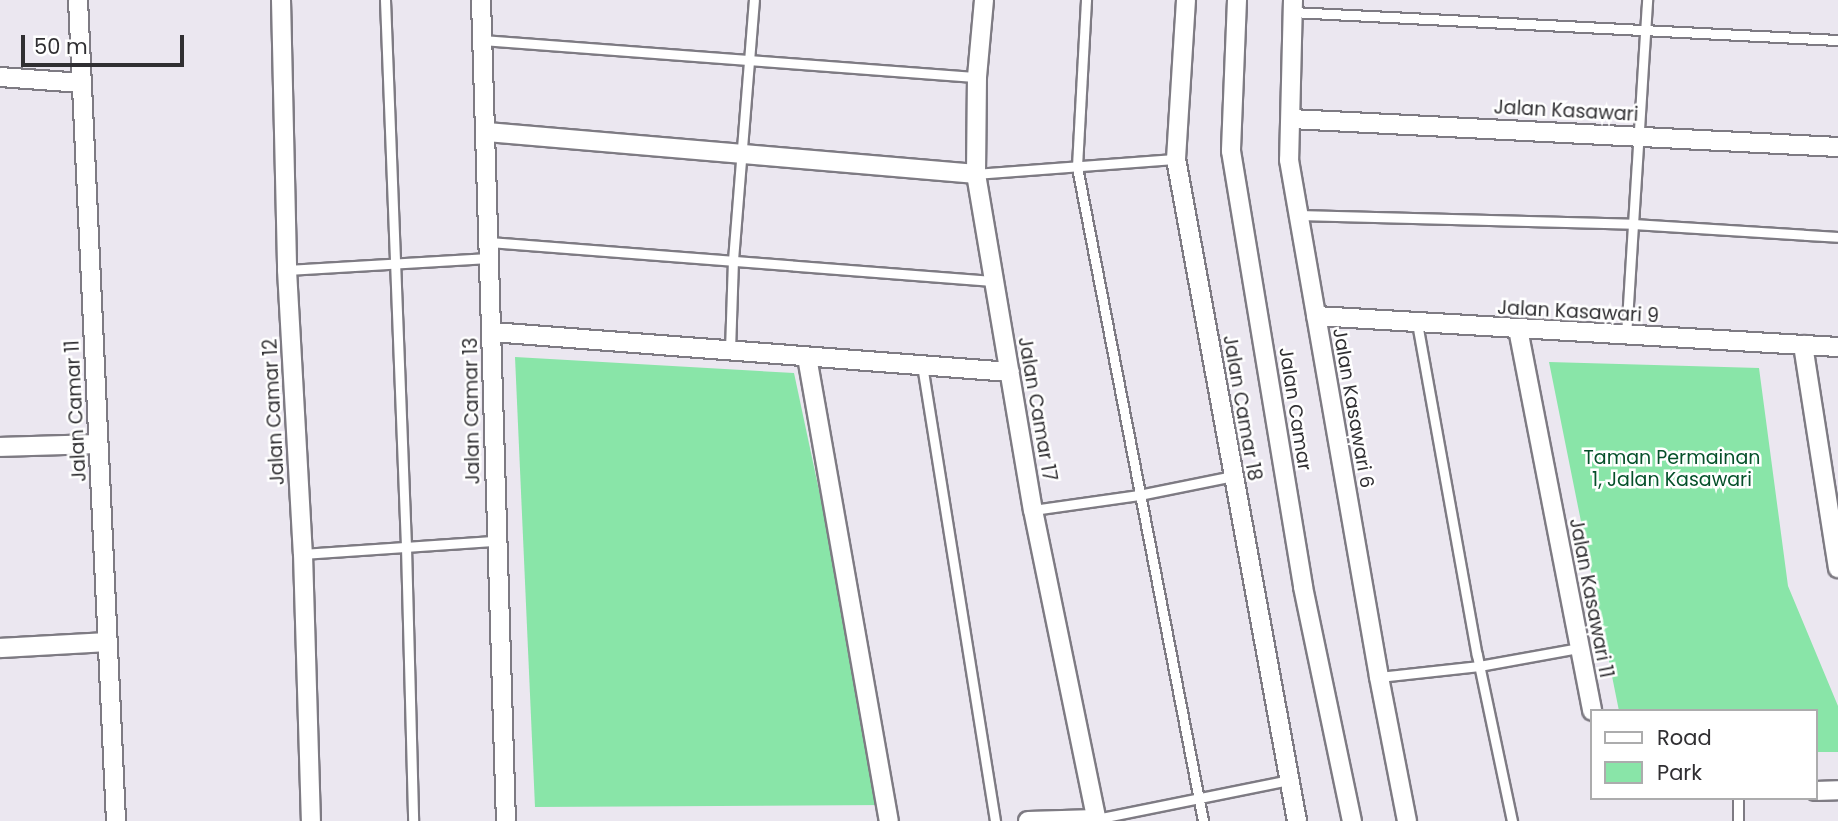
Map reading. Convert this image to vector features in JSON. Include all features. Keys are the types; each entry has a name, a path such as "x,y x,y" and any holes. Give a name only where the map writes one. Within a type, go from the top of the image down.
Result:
{"street":[{"name":"Jalan Camar 11","path":"78,0 116,821"},
{"name":"Jalan Camar 12","path":"281,0 287,270 303,554 311,821"},
{"name":"Jalan Camar 13","path":"481,0 506,821"},
{"name":"Jalan Camar 17","path":"984,0 977,77 976,174 992,282 1033,510 1096,820"},
{"name":"Jalan Camar 18","path":"1186,0 1176,159 1297,821"},
{"name":"Jalan Camar","path":"1237,0 1231,151 1303,587 1352,821"},
{"name":"Jalan Kasawari 6","path":"1292,6 1289,160 1379,677 1407,821"},
{"path":"0,77 82,83"},
{"name":"Jalan Kasawari","path":"1291,119 1838,146"},
{"path":"487,132 976,174"},
{"name":"Jalan Kasawari 9","path":"1316,316 1838,347"},
{"name":"Jalan Kasawari 11","path":"1518,329 1592,709"},
{"path":"492,332 1009,372"},
{"path":"1803,345 1838,568"},
{"path":"807,357 889,821"},
{"path":"0,447 99,444"},
{"path":"0,648 107,642"},
{"path":"1817,791 1838,790"},
{"path":"1028,821 1096,820"}],"lane":[{"path":"384,0 406,547 413,821"},
{"path":"730,351 733,260 744,154 754,0"},
{"path":"1086,0 1077,167 1203,821"},
{"path":"1626,336 1647,0"},
{"path":"1292,6 1645,31 1838,40"},
{"path":"483,40 977,77"},
{"path":"976,174 1176,159"},
{"path":"1298,215 1633,224 1838,237"},
{"path":"287,270 394,264 489,250 733,260 992,282"},
{"path":"1417,323 1479,666 1512,821"},
{"path":"922,365 995,821"},
{"path":"1033,510 1139,495 1233,476"},
{"path":"303,554 496,541"},
{"path":"1379,677 1479,666 1580,648"},
{"path":"1096,820 1289,780"},
{"path":"1738,800 1738,821"}],"green space":[{"path":"515,357 794,373 886,805 535,807"},
{"name":"Taman Permainan 1, Jalan Kasawari","path":"1549,362 1759,368 1788,586 1838,706 1838,752 1817,752 1817,709 1619,709"}]}
